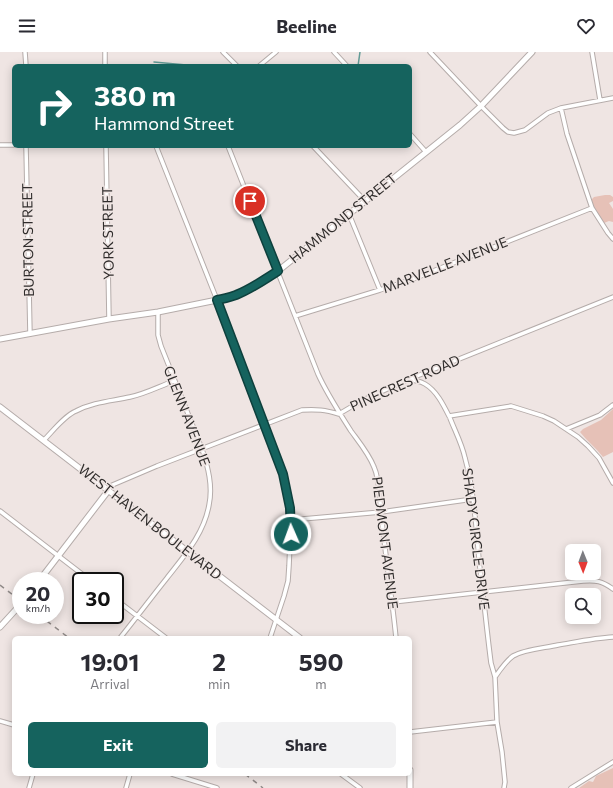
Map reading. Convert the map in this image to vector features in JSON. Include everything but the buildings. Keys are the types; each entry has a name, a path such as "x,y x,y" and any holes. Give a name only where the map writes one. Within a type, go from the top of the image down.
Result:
{"street":[{"path":"25,52 26,64"},
{"path":"105,52 105,64"},
{"path":"223,52 235,64"},
{"path":"261,64 276,52"},
{"path":"334,52 345,64"},
{"path":"430,52 508,132 514,133 525,130 548,113 561,108 613,98"},
{"name":"HAMMOND STREET","path":"0,339 158,312 217,300 247,290 278,271 460,125 481,106 532,52"},
{"path":"592,52 600,100"},
{"path":"561,108 567,134 592,208 613,239"},
{"path":"412,136 426,152"},
{"path":"0,145 12,145"},
{"name":"BURTON STREET","path":"26,148 30,334"},
{"name":"YORK STREET","path":"106,148 110,319"},
{"path":"157,148 217,300 283,474 291,520 291,548 288,581 271,636"},
{"name":"PIEDMONT AVENUE","path":"229,148 323,385 339,414 367,453 374,466 377,475 396,636"},
{"path":"315,148 365,201"},
{"name":"MARVELLE AVENUE","path":"295,316 380,290 413,278 592,208"},
{"path":"349,214 380,290"},
{"name":"PINECREST ROAD","path":"108,491 110,486 157,466 302,410 322,410 339,414 361,401 407,380 613,297"},
{"name":"GLENN AVENUE","path":"122,636 195,542 206,520 210,504 208,472 202,449 161,346 158,335 158,312"},
{"name":"SHADY CIRCLE DRIVE","path":"407,380 417,380 431,388 446,410 465,456 471,483 482,592 491,663 495,677 497,722"},
{"path":"44,440 66,417 75,411 90,405 132,397 174,381"},
{"path":"566,429 600,414 613,405"},
{"path":"449,416 511,406 543,416 554,421 578,437 599,458 613,483"},
{"name":"WEST HAVEN BOULEVARD","path":"0,407 297,636"},
{"path":"46,572 108,491"},
{"path":"291,520 381,512 473,499"},
{"path":"0,511 79,572"},
{"path":"393,602 596,580 613,589"},
{"path":"124,606 163,636"},
{"path":"0,627 12,614"},
{"path":"495,677 508,661 521,652 613,637"},
{"path":"0,720 12,724"},
{"path":"412,732 497,722 502,752 504,788"},
{"path":"573,788 613,762"},
{"path":"29,788 33,776"},
{"path":"126,788 129,776"},
{"path":"178,776 217,788"},
{"path":"344,776 360,788"},
{"path":"410,776 410,788"}],"shaded area":[{"path":"610,195 613,197 613,201 609,203 613,209 613,222 609,221 604,223 596,212 591,200 594,197"},
{"path":"613,409 613,452 603,457 580,432 601,420"},
{"path":"613,768 613,788 579,788 589,781 593,782 596,776"}],"waterway":[{"path":"358,64 360,52"},
{"path":"154,62 176,64"}],"railway":[{"path":"0,585 12,594"},
{"path":"51,624 66,636"},
{"path":"248,776 263,788"}],"route":[{"path":"250,201 278,271 247,290 217,300 283,474 290,508 291,534"}]}
